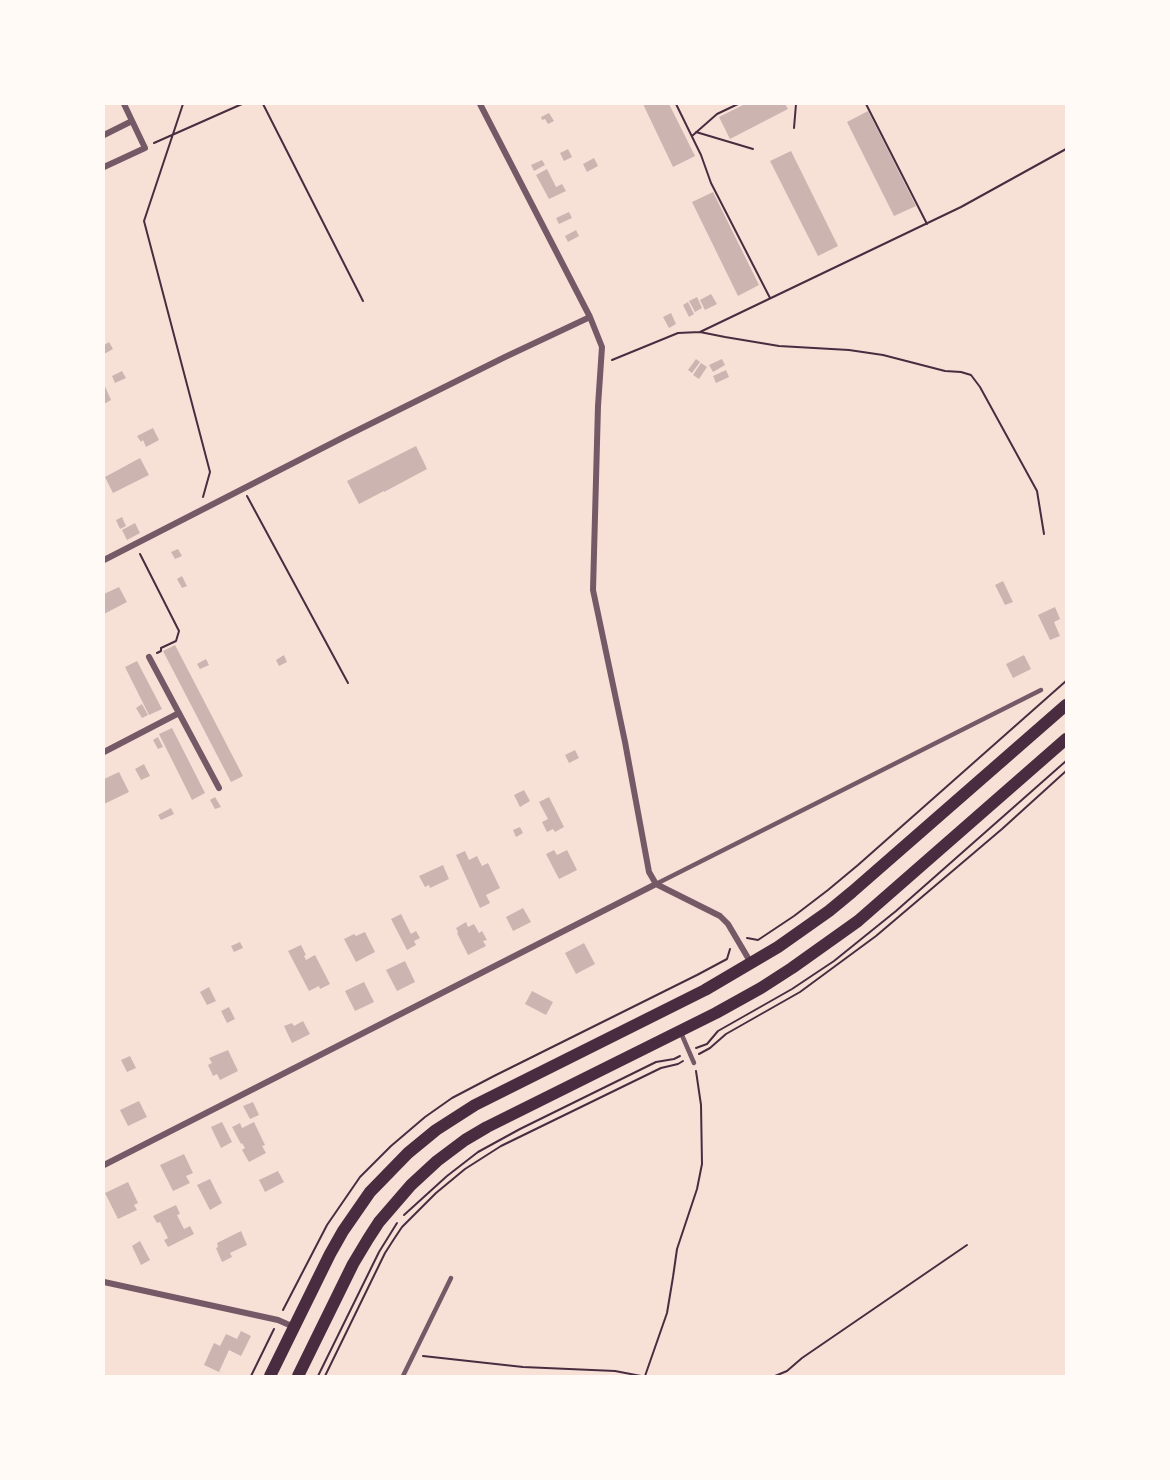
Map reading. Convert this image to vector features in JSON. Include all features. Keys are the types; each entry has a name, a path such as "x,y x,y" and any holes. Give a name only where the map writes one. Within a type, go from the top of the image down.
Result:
{"main road":[{"path":"270,1377 330,1254 358,1208 389,1171 408,1153 436,1130 475,1105 705,990 751,964 804,929 852,892 1066,705"},
{"path":"298,1377 353,1264 368,1239 391,1207 424,1172 450,1151 487,1127 716,1013 761,988 841,934 1066,739"}],"street":[{"path":"104,167 145,148 124,104"},
{"path":"480,104 590,317 602,347 597,406 593,590 649,872 656,884 720,916 728,924 751,964"},
{"path":"104,135 132,121"},
{"path":"104,560 483,368 590,317"},
{"path":"150,657 219,788"},
{"path":"104,752 179,713"},
{"path":"104,1165 656,884"},
{"path":"104,1282 278,1320 294,1327"}],"lane":[{"path":"656,884 1041,690"},
{"path":"679,1031 693,1060"},
{"path":"404,1377 451,1278"}],"path":[{"path":"183,104 144,221 210,472 199,511"},
{"path":"145,148 242,104"},
{"path":"263,104 363,301"},
{"path":"676,104 701,155 711,183 770,298"},
{"path":"692,136 717,114 738,104"},
{"path":"794,128 796,104"},
{"path":"866,104 927,224"},
{"path":"696,132 753,149"},
{"path":"700,332 961,207 1066,149"},
{"path":"601,364 678,333 700,332 779,346 849,350 883,355 945,371 971,375 980,387 1037,491 1044,534"},
{"path":"243,488 348,683"},
{"path":"137,549 179,631 176,641 150,657"},
{"path":"318,1377 352,1303 390,1231 431,1189 461,1164 498,1140 656,1062 674,1059 707,1044 718,1031 834,961 896,911 1066,761"},
{"path":"325,1377 402,1227 436,1193 465,1169 501,1146 661,1068 693,1060 726,1034 800,992 901,916 1066,771"},
{"path":"645,1377 667,1313 674,1277 676,1249 697,1189 702,1164 701,1105 693,1060"},
{"path":"775,1377 787,1371 802,1358 967,1245"},
{"path":"414,1355 523,1367 615,1371 641,1377"}],"building":[{"path":"643,104 669,104 695,156 673,167"},
{"path":"745,104 785,104 788,109 730,139 719,117"},
{"path":"868,111 916,206 894,216 847,122"},
{"path":"549,113 554,121 548,124 541,117"},
{"path":"568,149 572,157 564,161 560,153"},
{"path":"791,151 838,246 818,256 770,161"},
{"path":"594,158 598,166 587,172 583,164"},
{"path":"542,160 545,165 534,171 531,165"},
{"path":"547,169 556,187 562,184 566,191 549,199 536,175"},
{"path":"713,192 759,285 738,296 692,202"},
{"path":"569,212 572,218 559,224 556,218"},
{"path":"576,230 579,236 568,242 565,236"},
{"path":"711,294 717,304 705,310 700,300"},
{"path":"697,297 702,308 695,312 689,301"},
{"path":"688,302 694,314 689,317 683,305"},
{"path":"671,313 676,324 669,328 663,317"},
{"path":"109,342 113,349 104,354 104,345"},
{"path":"696,359 700,362 692,373 688,370"},
{"path":"722,359 725,365 713,372 709,365"},
{"path":"701,363 707,367 699,379 693,375"},
{"path":"726,370 729,377 716,383 713,376"},
{"path":"122,371 126,378 115,383 112,376"},
{"path":"104,384 111,400 104,404"},
{"path":"153,428 159,440 146,447 143,440 141,442 137,436"},
{"path":"416,446 427,469 359,504 347,481"},
{"path":"140,458 149,475 113,493 105,477"},
{"path":"122,517 126,526 120,529 116,520"},
{"path":"135,523 140,533 127,540 122,530"},
{"path":"178,549 182,556 175,559 171,552"},
{"path":"182,576 187,586 182,588 177,579"},
{"path":"1003,581 1013,602 1005,605 995,585"},
{"path":"119,587 127,602 104,614 104,594"},
{"path":"1055,607 1060,619 1054,622 1060,636 1050,640 1038,615"},
{"path":"175,645 243,776 231,782 163,651"},
{"path":"284,655 287,662 279,666 276,660"},
{"path":"1024,655 1031,669 1013,678 1006,664"},
{"path":"206,659 209,665 200,669 197,664"},
{"path":"137,661 162,709 149,715 125,667"},
{"path":"142,704 148,715 142,718 136,708"},
{"path":"172,728 205,793 192,800 159,734"},
{"path":"158,737 163,747 158,749 153,740"},
{"path":"575,750 579,758 569,763 565,755"},
{"path":"144,764 150,776 141,780 135,769"},
{"path":"119,772 129,792 104,804 104,779"},
{"path":"524,790 530,801 520,807 514,795"},
{"path":"215,797 221,807 215,809 210,800"},
{"path":"549,797 564,827 555,832 553,829 547,832 542,822 548,819 539,802"},
{"path":"171,808 174,814 161,820 158,815"},
{"path":"520,827 523,833 516,837 513,830"},
{"path":"554,850 557,855 567,850 577,870 559,879 546,854"},
{"path":"465,851 469,860 477,856 482,866 488,863 500,888 486,895 490,903 480,908 456,855"},
{"path":"443,865 449,879 430,888 429,885 425,887 419,876"},
{"path":"523,908 531,922 513,931 506,917"},
{"path":"401,914 411,934 416,931 420,938 414,941 416,945 407,950 391,919"},
{"path":"466,922 468,927 474,924 487,940 483,941 486,946 468,955 456,928"},
{"path":"365,932 375,952 356,962 344,939"},
{"path":"240,942 243,948 234,952 231,946"},
{"path":"584,943 595,964 576,974 565,953"},
{"path":"301,945 306,960 315,955 330,984 309,991 288,951"},
{"path":"405,961 415,982 397,991 386,970"},
{"path":"364,982 374,1002 355,1011 345,991"},
{"path":"209,987 216,1001 207,1005 200,992"},
{"path":"532,991 553,1002 546,1015 525,1004"},
{"path":"229,1007 235,1019 227,1023 221,1011"},
{"path":"303,1021 310,1034 292,1043 284,1026 292,1023 294,1026"},
{"path":"228,1050 238,1071 220,1080 217,1074 213,1076 208,1065 212,1063 209,1058"},
{"path":"130,1056 136,1068 127,1072 121,1060"},
{"path":"139,1101 147,1117 128,1126 120,1110"},
{"path":"253,1102 259,1115 250,1119 243,1106"},
{"path":"222,1122 232,1142 221,1148 211,1127"},
{"path":"254,1122 265,1145 262,1146 266,1153 249,1162 242,1150 245,1148 232,1127 240,1123 242,1128"},
{"path":"184,1154 193,1173 186,1176 190,1183 173,1191 160,1165"},
{"path":"278,1171 284,1182 265,1192 259,1180"},
{"path":"210,1179 222,1203 210,1210 197,1185"},
{"path":"128,1182 138,1203 134,1205 137,1210 118,1219 105,1193"},
{"path":"176,1205 180,1214 177,1215 184,1229 190,1226 194,1234 168,1247 164,1240 168,1238 160,1222 157,1223 153,1216"},
{"path":"241,1231 247,1245 230,1253 232,1257 222,1262 216,1248 217,1243"},
{"path":"140,1241 150,1260 141,1265 132,1246"},
{"path":"241,1331 251,1336 241,1356 229,1350 219,1372 204,1365 214,1343 220,1346 226,1334 237,1339"}]}
